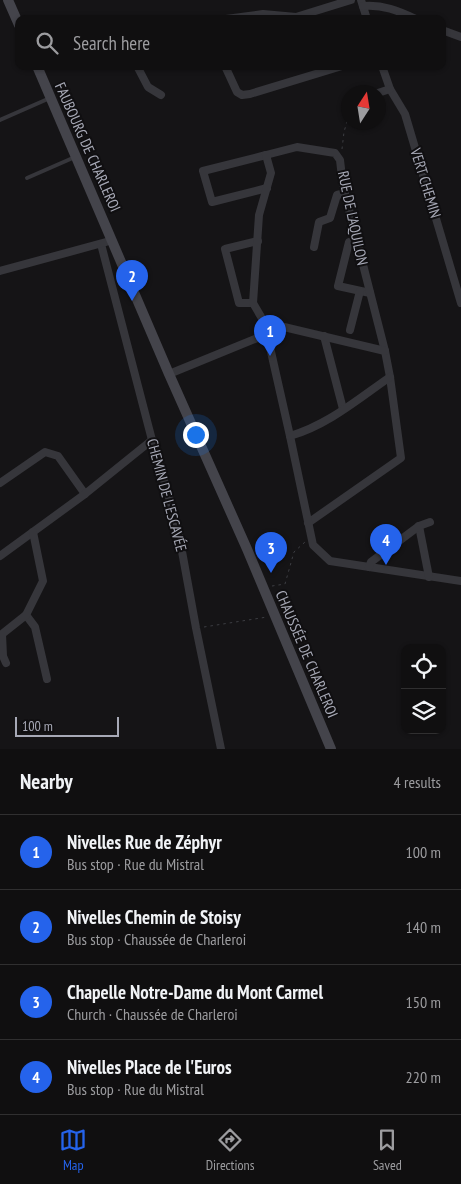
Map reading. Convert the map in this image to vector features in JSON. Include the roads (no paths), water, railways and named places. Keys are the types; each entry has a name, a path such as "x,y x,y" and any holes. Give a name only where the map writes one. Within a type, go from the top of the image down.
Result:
{"main road":[{"path":"8,0 15,16"},
{"name":"FAUBOURG DE CHARLEROI","path":"39,70 112,240"},
{"name":"CHAUSSÉE DE CHARLEROI","path":"112,240 264,588 274,616 331,749"}],"street":[{"path":"302,15 351,0"},
{"path":"366,15 362,3 387,7 406,15"},
{"path":"256,15 274,15"},
{"path":"446,31 461,37"},
{"path":"139,70 148,87 162,95"},
{"path":"227,70 237,92 242,95 329,70"},
{"name":"VERT CHEMIN","path":"383,70 390,89 405,114 458,279 461,303"},
{"path":"386,90 390,89"},
{"name":"RUE DE L'AQUILON","path":"267,188 212,202 203,172 297,147 335,153 340,160 344,193 385,351 401,458 308,523"},
{"path":"266,155 271,173 259,215 253,303 267,331 313,545 330,561 461,581"},
{"path":"314,247 319,222 330,218 337,195 344,193"},
{"path":"0,271 112,240"},
{"path":"253,303 239,304 225,249 258,241"},
{"path":"356,241 349,242 338,286 370,293"},
{"name":"CHEMIN DE L'ESCAVÉE","path":"101,244 152,440 177,524 221,749"},
{"path":"350,330 360,291"},
{"path":"169,374 267,331 284,327 385,351"},
{"path":"324,336 343,409"},
{"path":"290,436 307,431 326,422 390,377"},
{"path":"0,556 85,494 152,440"},
{"path":"0,482 45,452 58,456 85,494"},
{"path":"369,567 371,562 419,526 430,522"},
{"path":"419,526 429,577"},
{"path":"6,663 3,656 2,634 26,615 43,582 33,532"},
{"path":"26,615 35,628 47,679"}],"lane":[{"path":"0,120 50,98"},
{"path":"27,178 76,156"}],"place":[{"name":"Nivelles Chemin de Stoisy","path":"132,301"},
{"name":"Nivelles Rue de Zéphyr","path":"270,356"},
{"name":"Nivelles Place de l'Euros","path":"386,565"},
{"name":"Chapelle Notre-Dame du Mont Carmel","path":"271,573"}]}
